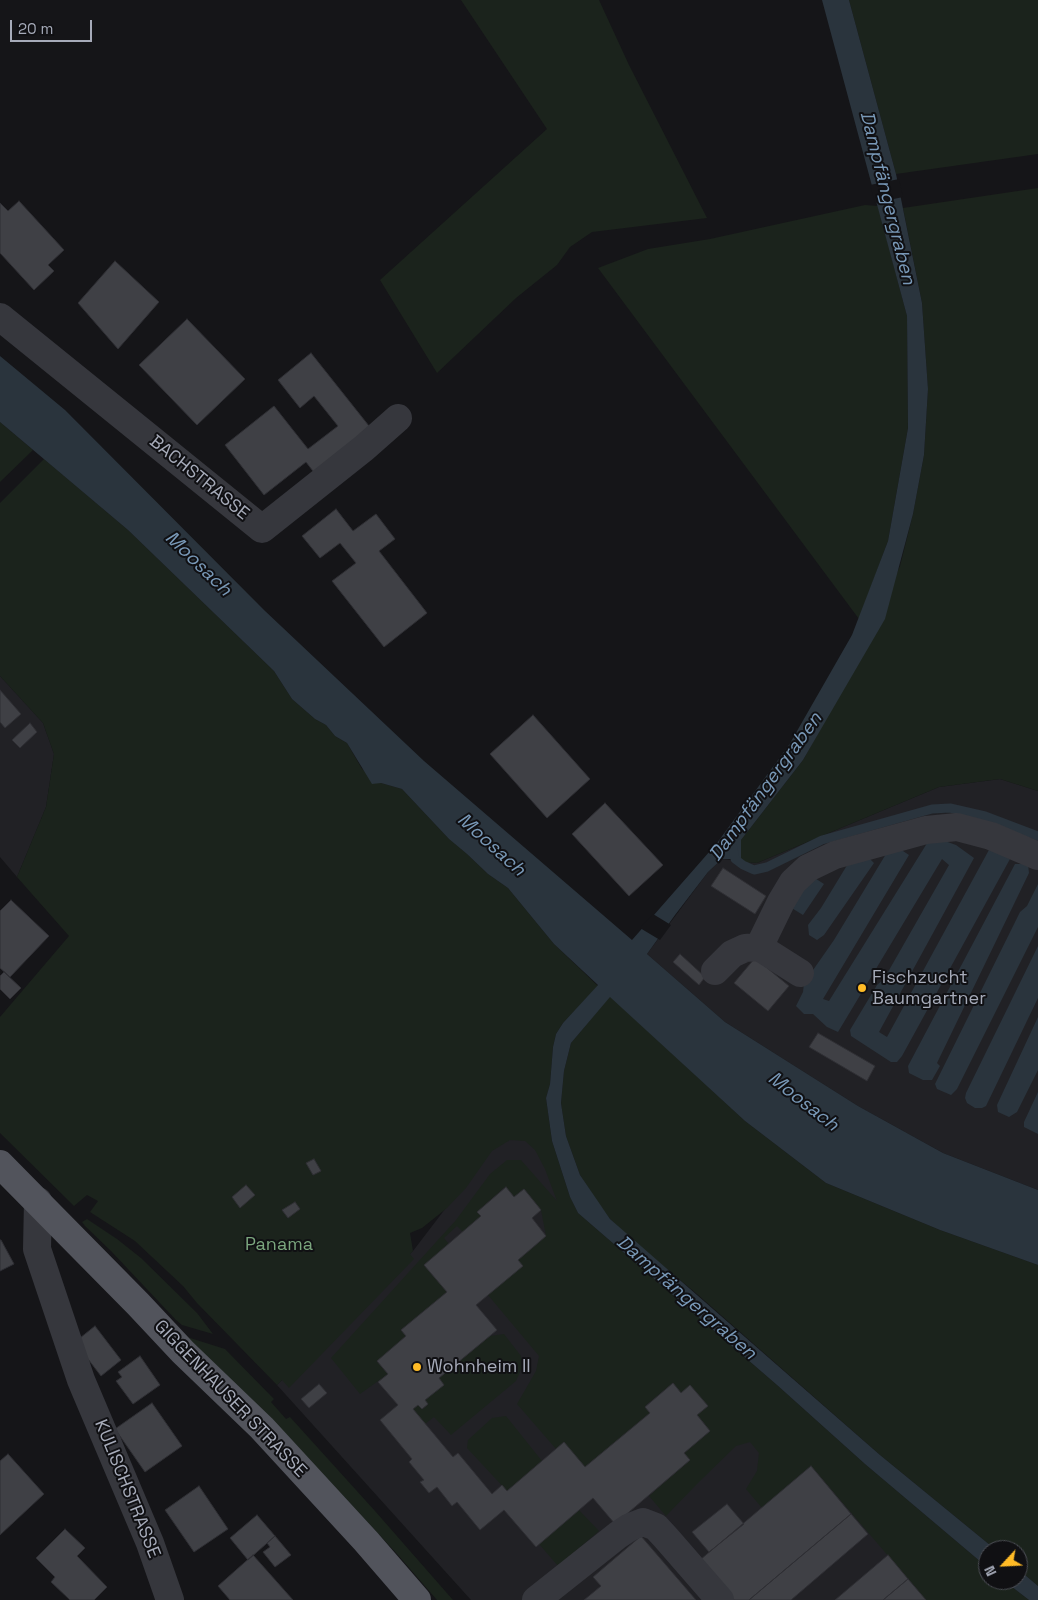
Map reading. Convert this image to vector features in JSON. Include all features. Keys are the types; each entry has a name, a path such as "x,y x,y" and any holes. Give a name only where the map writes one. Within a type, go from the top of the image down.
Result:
{"main road":[{"name":"GIGGENHAUSER STRASSE","path":"0,1164 183,1352 262,1428 418,1600"}],"street":[{"name":"BACHSTRASSE","path":"0,317 262,529 364,448 398,418"},
{"path":"759,947 780,902 793,882 808,868 835,855 926,830 957,827 991,836 1038,856"},
{"path":"715,971 732,954 746,948 759,947 800,972"},
{"name":"KULISCHSTRASSE","path":"38,1201 37,1248 81,1380 150,1542 170,1600"},
{"path":"536,1600 618,1535 630,1527 643,1522 656,1527 667,1538 720,1600"}],"shaded area":[{"path":"0,676 43,723 54,754 46,807 17,877 0,857"},
{"name":"Fischzucht Baumgartner","path":"1000,779 1038,791 1038,1190 943,1153 858,1106 725,1022 647,954 708,872 722,859 757,863 939,787"},
{"path":"542,1126 560,1200 985,1600 471,1600 277,1385 413,1251 497,1141"}],"green space":[{"path":"461,0 599,0 629,65 707,218 592,232 570,247 557,265 516,298 437,373 380,280 547,129"},
{"path":"849,0 1038,0 1038,154 896,174"},
{"path":"1038,188 1038,791 1000,779 939,787 757,863 741,862 741,840 803,760 840,694 900,566 913,514 924,455 928,389 922,303 903,208"},
{"path":"865,205 878,206 907,316 908,428 888,541 859,619 598,268 648,249 710,239"},
{"path":"0,422 33,450 0,482"},
{"name":"Panama","path":"44,459 128,530 274,671 292,699 315,719 326,725 335,736 347,743 362,769 381,783 402,789 449,839 488,874 508,888 554,944 598,986 563,1023 556,1034 550,1084 546,1098 552,1141 570,1197 578,1213 777,1385 865,1464 978,1560 978,1590 1016,1590 1029,1600 926,1600 811,1466 762,1508 746,1489 757,1471 759,1453 750,1442 736,1446 666,1516 649,1496 690,1460 684,1453 710,1431 673,1383 645,1406 650,1413 585,1467 564,1443 556,1449 517,1404 536,1371 539,1356 488,1295 518,1260 546,1236 541,1210 524,1189 514,1197 505,1187 477,1212 481,1216 463,1232 457,1226 444,1238 449,1244 424,1265 447,1292 401,1330 406,1336 377,1361 388,1374 360,1394 331,1358 456,1220 490,1174 507,1160 521,1160 557,1201 545,1169 535,1150 525,1141 510,1140 492,1151 466,1188 447,1208 422,1228 410,1233 413,1251 410,1254 414,1259 289,1388 282,1380 277,1385 197,1303 183,1286 135,1241 90,1212 98,1201 87,1195 74,1206 0,1133 0,1017 69,936 17,877 46,807 54,754 43,723 0,676 0,503"},
{"path":"610,996 745,1121 826,1183 940,1230 1038,1265 1038,1586 1028,1578 1028,1540 984,1540 880,1455 610,1219 580,1175 566,1136 561,1103 564,1071 571,1043"},
{"path":"87,1219 141,1258 197,1313 213,1334 182,1325 176,1320 85,1226 82,1222"},
{"path":"504,1334 521,1356 522,1367 516,1381 451,1435 434,1417 425,1424 413,1409 418,1405 422,1409 428,1405 425,1400 444,1385 439,1378 490,1336"},
{"path":"187,1337 225,1349 274,1399 271,1402 286,1419 290,1417 453,1600 437,1600 288,1436"},
{"path":"506,1416 542,1461 507,1491 467,1448 468,1440 492,1418"},
{"path":"579,1510 599,1531 558,1566 539,1544"}],"water":[{"path":"822,0 849,0 896,174 922,303 928,389 924,455 913,514 885,619 803,760 741,840 741,862 735,859 722,859 708,872 647,954 725,1022 858,1106 943,1153 1038,1190 1038,1265 940,1230 826,1183 745,1121 610,997 571,1043 564,1071 561,1103 566,1136 580,1175 610,1219 880,1455 984,1540 978,1540 978,1560 865,1464 777,1385 578,1213 570,1197 552,1141 546,1098 550,1084 556,1034 563,1023 598,985 554,944 508,888 488,874 449,839 402,789 381,783 372,784 347,743 335,736 326,725 315,719 292,699 274,671 128,530 0,422 0,356 65,410 264,610 424,761 632,940 717,843 789,745 852,635 888,541 908,428 907,316"},
{"path":"929,840 942,840 956,845 974,858 879,1032 887,1037 990,848 1010,859 902,1056 897,1062 891,1062 851,1036 850,1030 877,985 884,979 949,865 942,859 838,1032 827,1027 813,1014 804,1014 796,1006 803,992 804,983 834,940 889,849 900,849 909,855 823,999 829,1001"},
{"path":"868,857 874,863 824,935 817,940 809,935 808,925 821,908 849,862"},
{"path":"1015,864 1028,864 1029,873 937,1063 940,1066 932,1080 923,1080 909,1073 908,1066"},
{"path":"810,875 824,884 803,915 790,907"},
{"path":"1038,884 1038,927 957,1089 951,1095 937,1089 935,1084 1020,912 1027,906"},
{"path":"1038,946 1038,998 986,1106 975,1108 967,1103 966,1093"},
{"path":"1038,1017 1038,1070 1017,1112 1009,1117 998,1112 997,1105"},
{"path":"1038,1092 1038,1134 1024,1127 1024,1122"},
{"path":"1028,1578 1038,1586 1038,1600 1029,1600 1016,1590 1028,1590"}],"pier":[{"path":"899,179 903,197 875,203 870,185"},
{"path":"653,914 671,925 660,940 640,928"}],"building":[{"path":"19,201 64,250 48,265 54,271 34,290 0,253 0,203 8,211"},
{"path":"115,261 159,302 118,349 78,303"},
{"path":"187,319 245,379 197,425 139,365"},
{"path":"311,353 373,431 316,475 306,462 264,495 225,445 274,406 308,449 338,426 314,396 300,408 278,380"},
{"path":"336,509 353,531 376,514 395,539 379,551 427,613 384,647 332,581 356,563 340,543 320,558 302,536"},
{"path":"0,690 21,714 5,728 0,722"},
{"path":"533,715 590,779 547,818 490,754"},
{"path":"30,723 37,732 20,748 12,740"},
{"path":"605,803 663,865 629,896 572,834"},
{"path":"723,868 766,896 755,914 711,886"},
{"path":"11,900 49,936 10,977 0,968 0,911"},
{"path":"680,954 705,977 699,985 673,962"},
{"path":"755,958 789,986 768,1011 734,983"},
{"path":"4,972 21,988 10,999 0,989 0,976"},
{"path":"818,1033 875,1066 867,1081 809,1047"},
{"path":"314,1159 321,1171 313,1175 306,1163"},
{"path":"246,1185 255,1195 240,1208 232,1197"},
{"name":"Wohnheim II","path":"506,1187 514,1197 524,1189 541,1210 532,1218 546,1236 518,1260 523,1266 476,1305 497,1330 439,1378 444,1385 425,1400 428,1404 422,1409 418,1405 413,1409 453,1457 458,1453 492,1494 502,1485 507,1491 564,1442 585,1467 650,1413 645,1407 673,1383 681,1393 690,1385 708,1406 697,1415 710,1431 684,1453 690,1460 615,1524 593,1498 536,1547 504,1510 480,1530 457,1502 452,1506 437,1487 429,1493 420,1482 424,1480 409,1462 412,1459 380,1420 398,1405 378,1382 388,1374 377,1361 406,1336 401,1330 447,1292 424,1265 481,1216 477,1212"},
{"path":"295,1202 300,1209 288,1218 282,1210"},
{"path":"0,1240 14,1264 0,1271"},
{"path":"95,1326 121,1360 101,1376 75,1342"},
{"path":"140,1356 160,1385 133,1404 116,1381 122,1377 118,1372"},
{"path":"319,1384 327,1393 309,1408 301,1399"},
{"path":"152,1403 182,1446 145,1472 115,1429"},
{"path":"8,1454 44,1494 0,1535 0,1461"},
{"path":"811,1466 851,1514 749,1600 734,1600 700,1560"},
{"path":"199,1486 228,1529 194,1552 165,1510"},
{"path":"727,1504 744,1524 709,1552 692,1532"},
{"path":"851,1514 868,1534 791,1600 749,1600"},
{"path":"257,1515 275,1536 248,1560 230,1538"},
{"path":"65,1529 85,1548 77,1556 107,1587 94,1600 70,1600 51,1582 55,1577 36,1558"},
{"path":"275,1536 291,1555 275,1567 263,1552 270,1547 267,1543"},
{"path":"641,1536 696,1600 584,1600 601,1586 593,1577"},
{"path":"253,1555 293,1600 230,1600 218,1586"},
{"path":"888,1555 908,1579 883,1600 835,1600"},
{"path":"908,1579 926,1600 883,1600"}],"waterway":[{"name":"Dampfängergraben","path":"733,848 735,859 754,870 767,867 822,840 932,809 950,808 985,816 1038,836"}],"place":[{"name":"Fischzucht Baumgartner","path":"862,988"},
{"name":"Wohnheim II","path":"417,1367"}],"water label":[{"name":"Moosach","path":"198,564"},
{"name":"Moosach","path":"491,845"},
{"name":"Moosach","path":"803,1102"}]}
